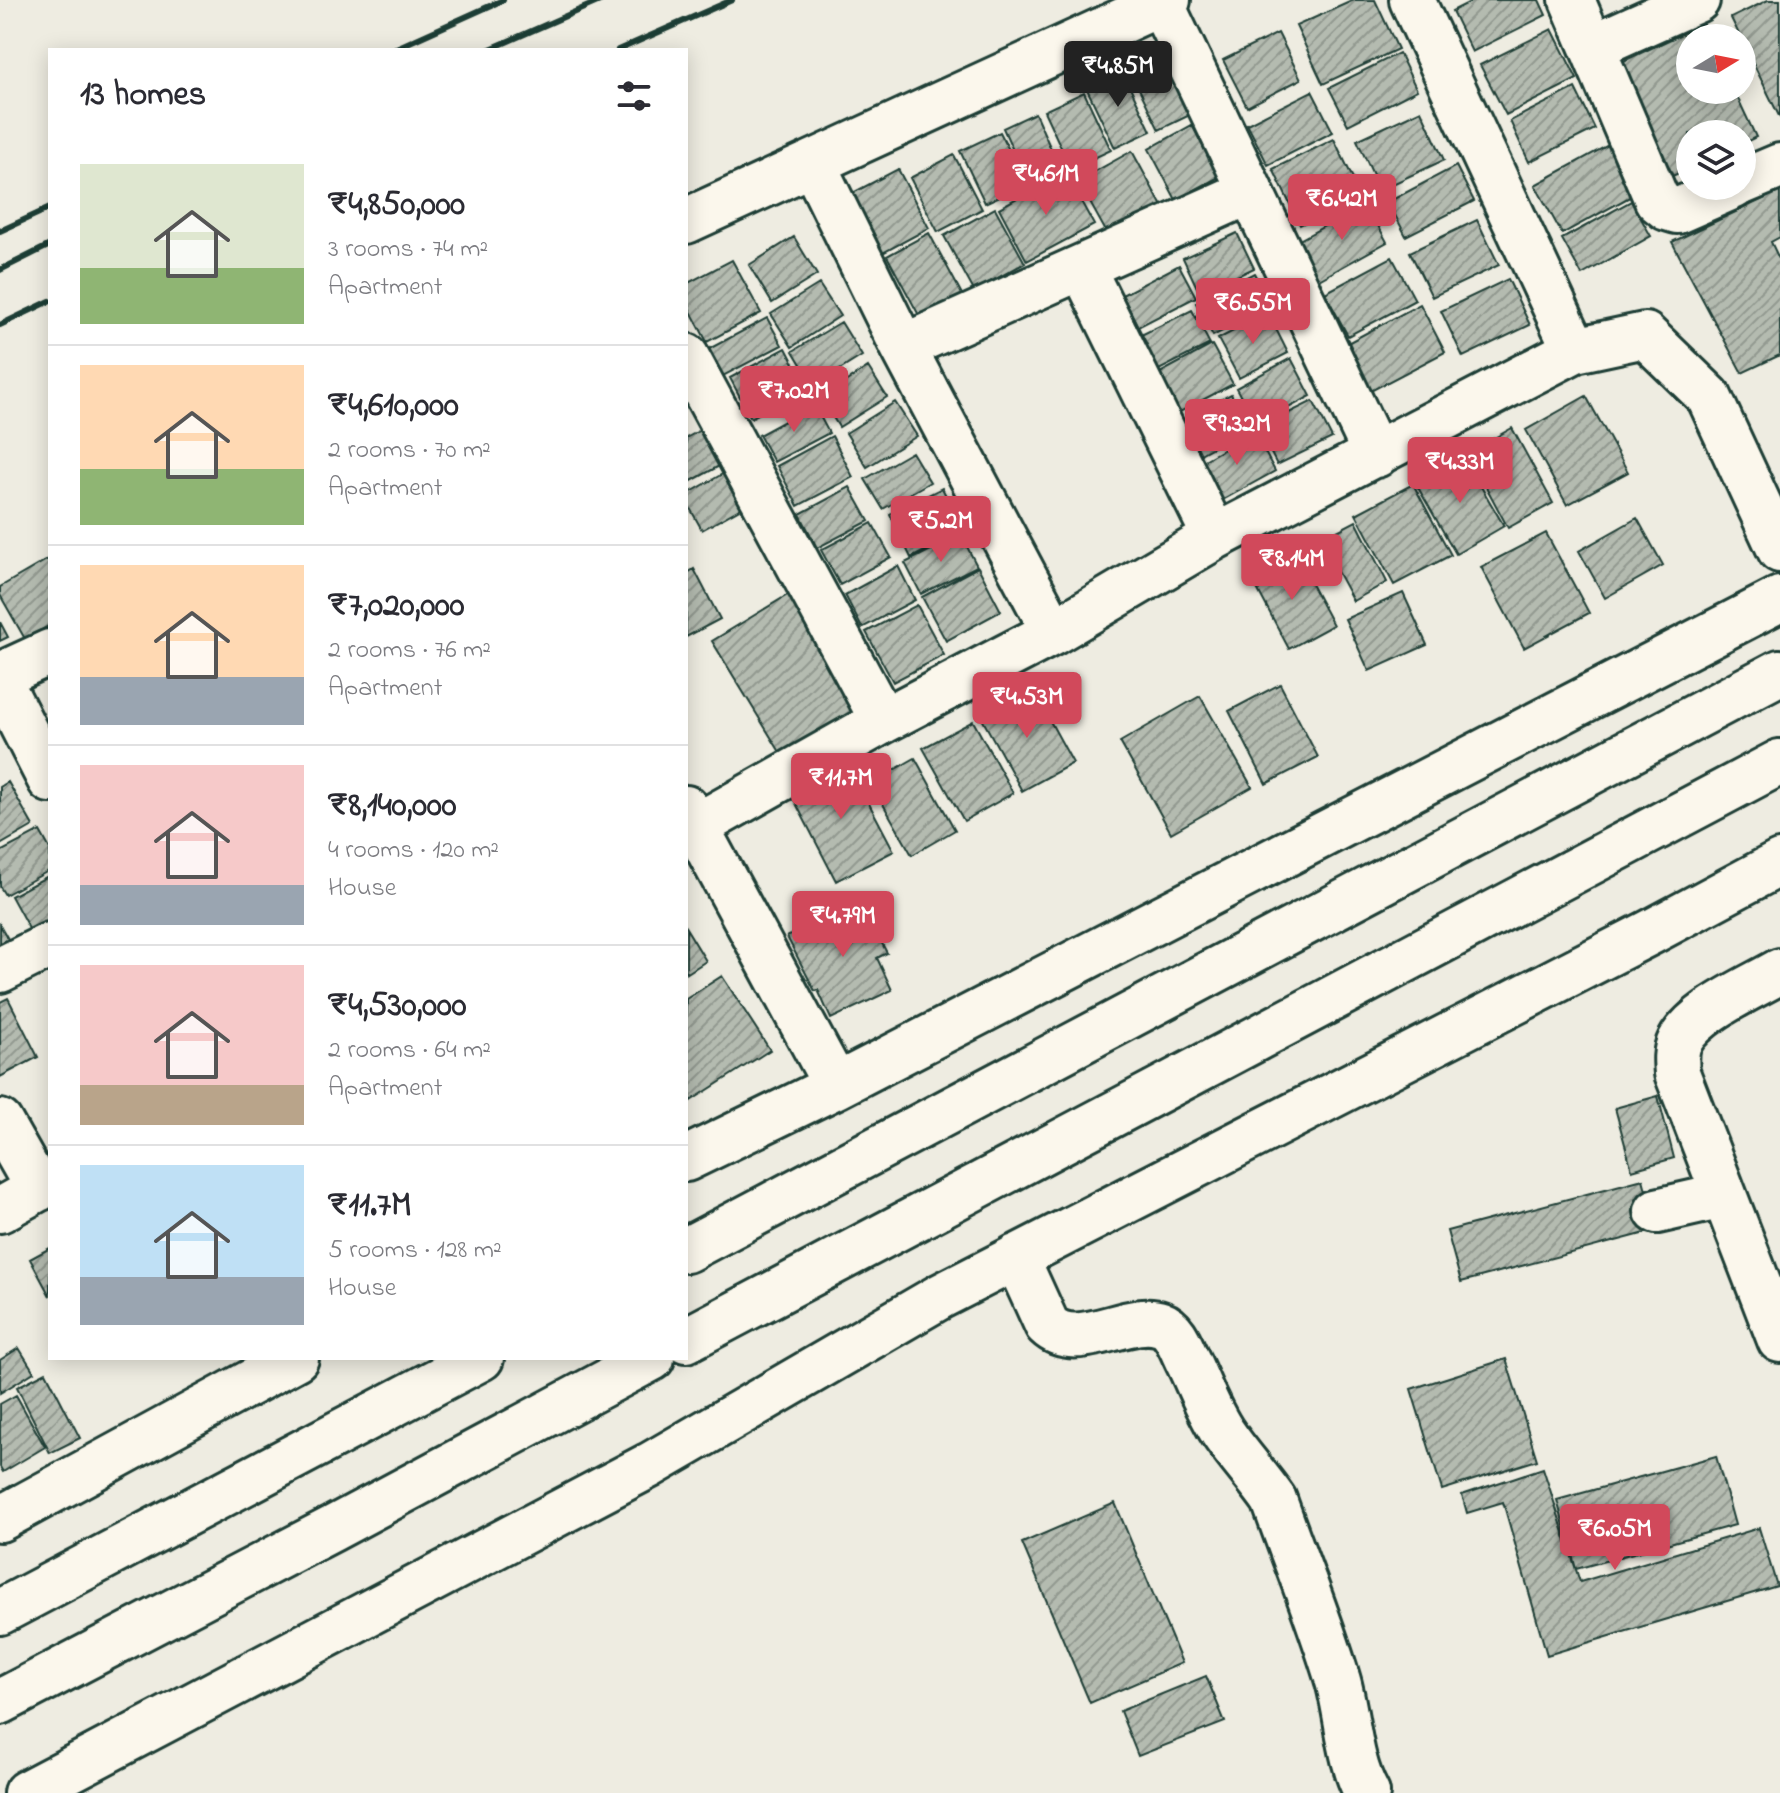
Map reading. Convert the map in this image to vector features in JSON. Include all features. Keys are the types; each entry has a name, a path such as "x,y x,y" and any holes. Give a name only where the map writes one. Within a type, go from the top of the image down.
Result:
{"street":[{"path":"1412,0 1575,350"},
{"path":"1572,0 1657,200 1677,211 1702,200"},
{"path":"1592,47 1697,0"},
{"path":"688,220 1164,1 1249,192 1376,455"},
{"path":"813,164 903,347 1054,632"},
{"path":"1756,176 1780,166"},
{"path":"903,347 1249,192"},
{"path":"1082,267 1215,537"},
{"path":"836,1086 689,822 1054,632 1215,537 1575,350 1645,335 1709,397 1780,550"},
{"path":"688,360 883,721"},
{"path":"688,1158 836,1086 1780,599"},
{"path":"0,675 48,653"},
{"path":"688,1249 1780,672"},
{"path":"0,682 48,776"},
{"path":"688,1339 1780,762"},
{"path":"26,1793 650,1465 941,1296 1780,863"},
{"path":"0,970 48,946"},
{"path":"1780,971 1694,1023 1679,1041 1676,1050 1677,1073 1780,1340"},
{"path":"0,1122 44,1185 0,1210"},
{"path":"1657,1211 1723,1196"},
{"path":"1016,1257 1047,1325 1054,1332 1079,1335 1147,1322 1160,1323 1176,1337 1224,1435 1274,1500 1338,1679 1358,1777 1367,1793"},
{"path":"0,1519 292,1360"},
{"path":"0,1612 477,1360"},
{"path":"0,1702 648,1360"}],"building":[{"path":"1354,0 1375,0 1398,49 1323,84 1296,26"},
{"path":"1474,0 1539,0 1546,15 1472,52 1452,11"},
{"path":"1768,0 1780,0 1780,118 1756,69 1756,24 1734,24 1731,18"},
{"path":"1552,29 1577,79 1506,115 1480,65"},
{"path":"1278,33 1301,79 1247,107 1223,60"},
{"path":"1676,37 1676,104 1741,104 1748,120 1676,120 1676,174 1668,178 1615,65"},
{"path":"1168,52 1196,112 1159,130 1130,70"},
{"path":"1399,53 1417,90 1348,125 1329,88"},
{"path":"1122,70 1151,131 1115,148 1086,87"},
{"path":"1575,88 1595,129 1529,162 1510,121"},
{"path":"1312,91 1333,132 1268,165 1247,124"},
{"path":"1084,92 1111,150 1071,169 1044,111"},
{"path":"1421,110 1444,160 1380,190 1357,140"},
{"path":"1035,113 1059,167 1027,182 1003,128"},
{"path":"1192,125 1219,177 1176,200 1149,149"},
{"path":"1000,132 1026,184 985,203 960,151"},
{"path":"1334,139 1361,195 1300,225 1273,169"},
{"path":"1610,144 1637,193 1562,234 1535,185"},
{"path":"1132,151 1163,208 1109,237 1078,181"},
{"path":"954,155 982,209 938,232 910,178"},
{"path":"1456,166 1474,201 1406,236 1388,202"},
{"path":"898,169 929,228 881,254 849,195"},
{"path":"1065,172 1094,225 1027,261 999,208"},
{"path":"1780,191 1780,237 1771,242 1780,261 1780,355 1742,373 1672,242"},
{"path":"1631,201 1651,236 1582,275 1562,239"},
{"path":"1366,203 1387,242 1317,281 1296,242"},
{"path":"995,208 1025,263 974,291 944,236"},
{"path":"1477,220 1499,265 1432,297 1410,252"},
{"path":"929,233 964,298 922,321 887,256"},
{"path":"1237,233 1254,268 1200,294 1183,258"},
{"path":"794,237 817,275 772,303 749,265"},
{"path":"1392,257 1415,300 1348,336 1325,293"},
{"path":"732,260 761,313 707,342 688,306 688,283"},
{"path":"1179,265 1196,297 1138,327 1122,295"},
{"path":"1254,273 1271,306 1213,336 1196,303"},
{"path":"1508,279 1530,325 1463,357 1441,311"},
{"path":"819,284 840,316 792,347 771,314"},
{"path":"1420,304 1445,352 1367,393 1342,346"},
{"path":"1192,310 1210,344 1157,371 1139,336"},
{"path":"1268,313 1288,353 1239,378 1218,339"},
{"path":"767,318 782,345 723,376 709,349"},
{"path":"841,322 862,356 814,386 793,351"},
{"path":"1212,345 1233,384 1178,413 1158,374"},
{"path":"786,348 807,388 751,418 730,378"},
{"path":"1291,358 1311,396 1256,425 1236,388"},
{"path":"868,367 887,397 839,427 821,398"},
{"path":"1231,394 1249,427 1195,457 1177,423"},
{"path":"1586,396 1628,472 1567,505 1526,430"},
{"path":"1313,401 1332,438 1277,465 1258,428"},
{"path":"895,402 917,436 867,467 846,433"},
{"path":"814,405 829,433 774,462 759,435"},
{"path":"704,428 723,464 688,483 688,437"},
{"path":"1512,428 1553,503 1508,528 1468,453"},
{"path":"1254,432 1275,471 1221,501 1199,463"},
{"path":"832,436 853,477 798,506 777,466"},
{"path":"912,452 930,482 883,509 865,479"},
{"path":"1463,456 1504,526 1456,554 1416,484"},
{"path":"731,469 750,503 702,530 688,505 688,494"},
{"path":"1413,484 1451,555 1394,585 1356,514"},
{"path":"850,487 869,521 817,548 800,514"},
{"path":"942,488 964,531 911,558 890,514"},
{"path":"1637,518 1663,565 1605,598 1579,551"},
{"path":"1356,521 1387,582 1353,601 1320,540"},
{"path":"872,523 891,557 840,585 821,550"},
{"path":"1546,533 1589,613 1524,648 1481,567"},
{"path":"961,535 977,566 921,594 905,563"},
{"path":"1296,556 1333,625 1289,649 1252,579"},
{"path":"48,559 48,626 25,639 0,595 0,587"},
{"path":"898,566 915,600 862,628 845,595"},
{"path":"978,567 1001,611 946,641 922,597"},
{"path":"694,569 720,619 688,636 688,573"},
{"path":"794,591 866,707 783,757 712,641"},
{"path":"1403,593 1427,645 1369,671 1345,619"},
{"path":"917,605 944,655 893,682 866,632"},
{"path":"0,622 8,637 0,641"},
{"path":"1280,684 1318,757 1266,784 1229,711"},
{"path":"1032,688 1073,763 1022,791 981,717"},
{"path":"1200,696 1252,787 1171,833 1120,742"},
{"path":"973,721 1013,793 964,821 923,748"},
{"path":"915,758 955,830 912,855 871,783"},
{"path":"846,760 894,851 836,881 789,790"},
{"path":"8,782 33,826 0,845 0,787"},
{"path":"40,831 48,845 48,871 5,895 0,887 0,852"},
{"path":"48,876 48,930 34,938 11,896"},
{"path":"859,899 887,953 877,958 892,990 831,1019 787,937"},
{"path":"0,925 12,946 0,952"},
{"path":"688,931 706,961 688,973"},
{"path":"722,976 770,1050 688,1103 688,998"},
{"path":"8,998 38,1057 0,1077 0,1002"},
{"path":"1658,1096 1674,1158 1632,1170 1615,1108"},
{"path":"1643,1179 1657,1230 1461,1282 1447,1231"},
{"path":"48,1249 48,1292 30,1259"},
{"path":"19,1348 34,1372 0,1393 0,1360"},
{"path":"1506,1359 1537,1460 1442,1490 1411,1389"},
{"path":"46,1372 80,1438 50,1453 17,1387"},
{"path":"16,1395 45,1447 3,1472 0,1467 0,1404"},
{"path":"1716,1456 1735,1525 1576,1569 1557,1500"},
{"path":"1543,1468 1580,1582 1759,1528 1777,1586 1547,1655 1503,1502 1467,1513 1462,1495"},
{"path":"1115,1503 1182,1663 1090,1703 1022,1543"},
{"path":"1206,1676 1225,1722 1138,1756 1120,1711"}],"railway":[{"path":"396,48 503,0"},
{"path":"493,48 602,0"},
{"path":"623,48 732,0"},
{"path":"0,231 48,209"},
{"path":"0,270 48,246"},
{"path":"0,325 48,302"}]}
